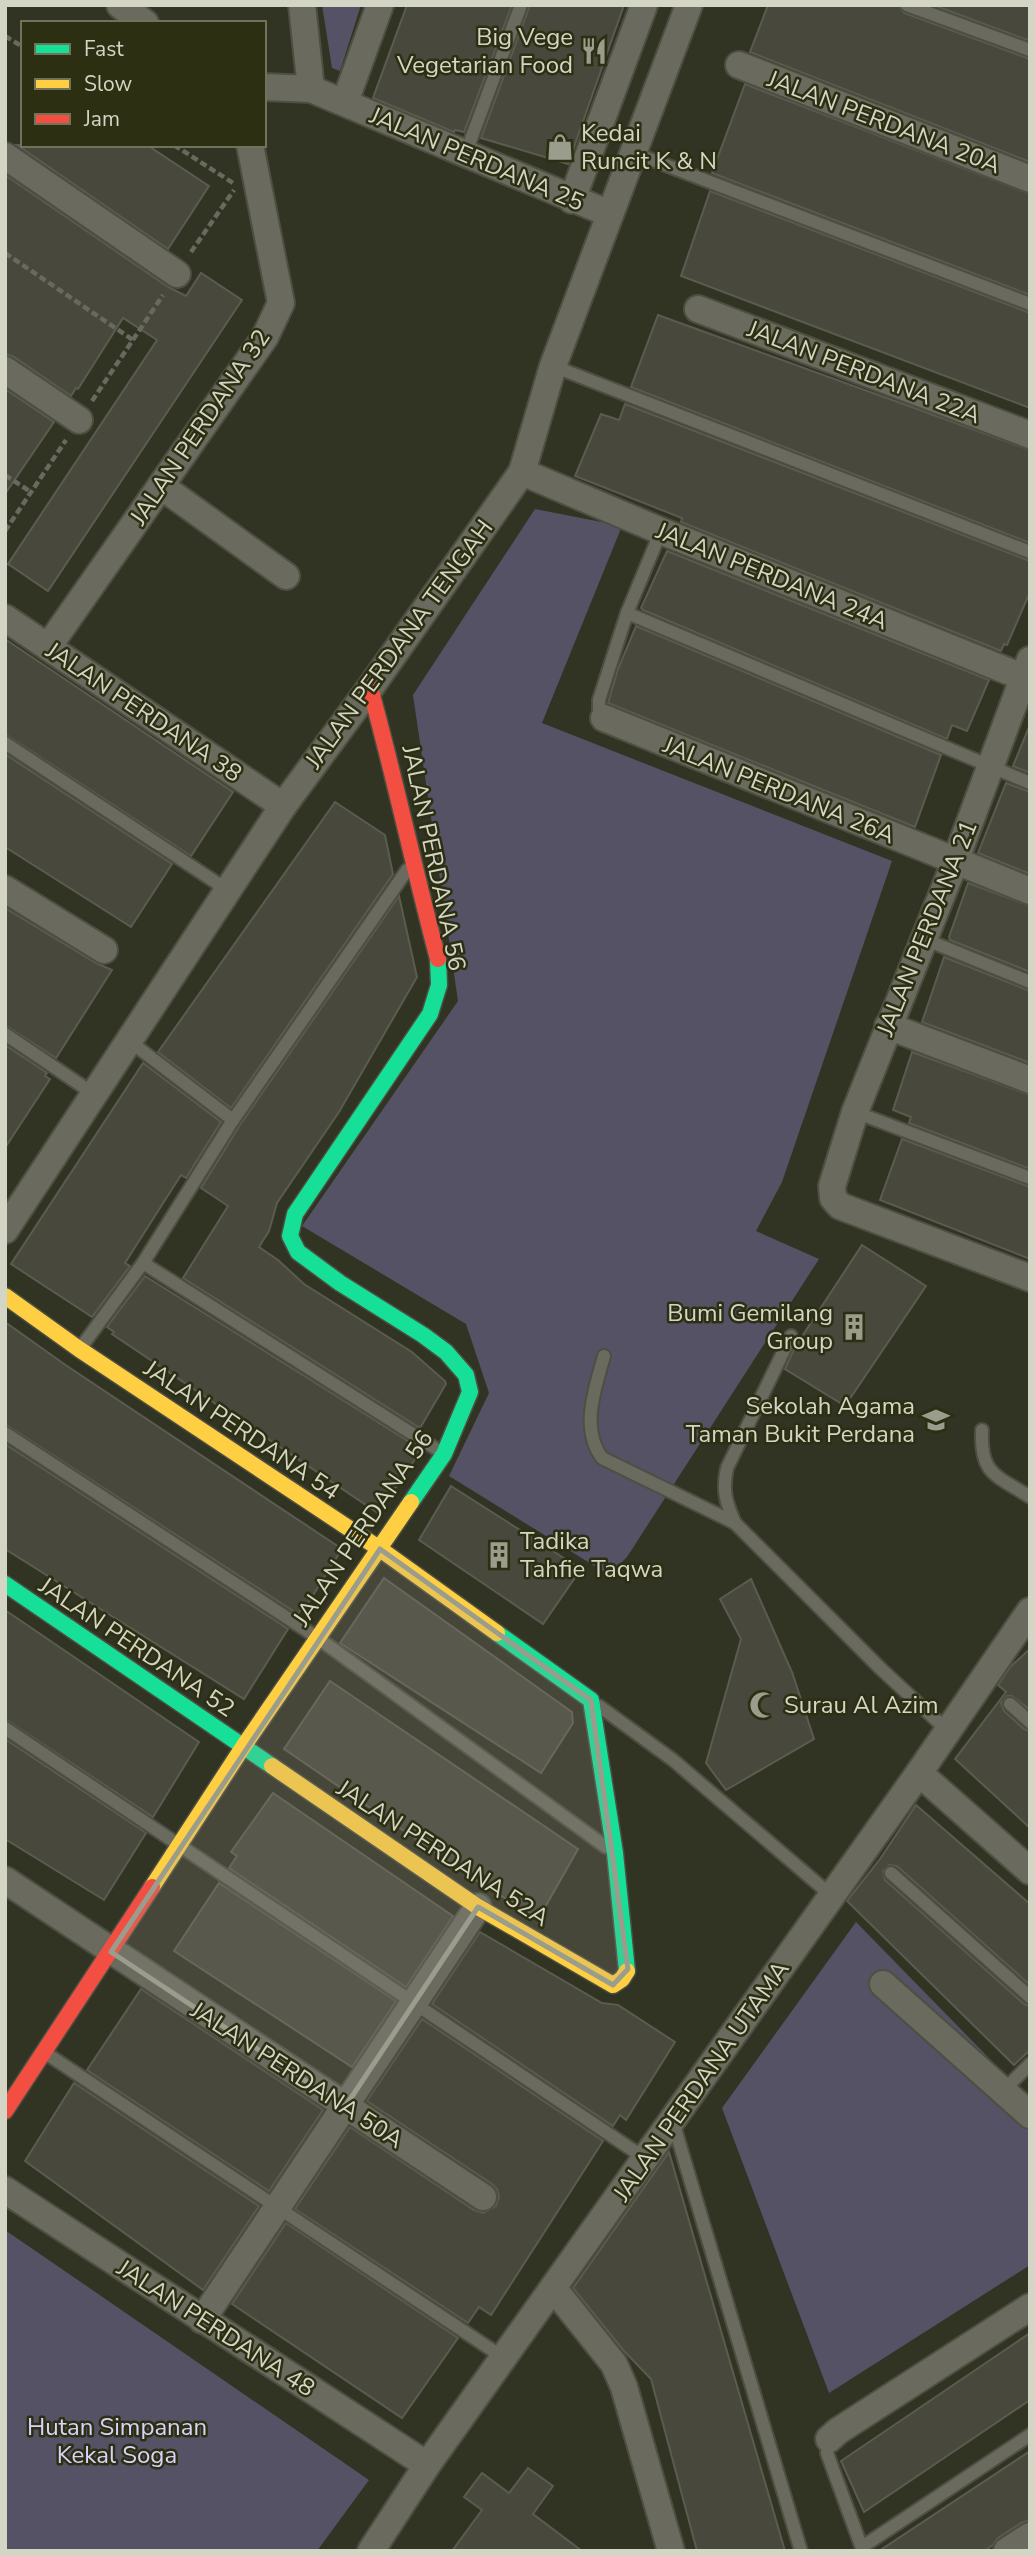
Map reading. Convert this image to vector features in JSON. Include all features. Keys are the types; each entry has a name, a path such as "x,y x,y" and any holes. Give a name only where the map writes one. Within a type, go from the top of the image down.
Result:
{"street":[{"path":"120,5 142,21"},
{"path":"302,5 311,89"},
{"name":"JALAN PERDANA 25","path":"345,102 380,5"},
{"path":"572,200 644,5"},
{"name":"JALAN PERDANA TENGAH","path":"5,1230 282,806 370,688 522,472 553,366 689,5"},
{"name":"JALAN PERDANA 20A","path":"739,65 1030,179"},
{"name":"JALAN PERDANA 25","path":"266,86 311,89 610,214"},
{"name":"JALAN PERDANA 32","path":"48,647 265,337 281,303 252,153"},
{"path":"5,156 177,274"},
{"name":"JALAN PERDANA 22A","path":"698,309 1030,435"},
{"path":"5,370 79,420"},
{"name":"JALAN PERDANA 24A","path":"522,472 662,531 1028,673"},
{"path":"161,486 286,576"},
{"name":"JALAN PERDANA 38","path":"5,618 282,806"},
{"name":"JALAN PERDANA 21","path":"1028,673 855,1112 832,1186 832,1198 840,1206 1030,1278"},
{"name":"JALAN PERDANA 56","path":"5,2111 243,1747 444,1454 470,1391 463,1369 447,1351 309,1263 290,1242 290,1226 295,1214 430,1014 439,985 439,964 412,862 393,769 370,688"},
{"name":"JALAN PERDANA 26A","path":"604,718 1030,891"},
{"path":"5,889 104,950"},
{"path":"888,1026 1030,1080"},
{"name":"JALAN PERDANA 54","path":"5,1296 79,1349 380,1549 591,1700"},
{"name":"JALAN PERDANA 52","path":"5,1584 243,1747"},
{"name":"JALAN PERDANA UTAMA","path":"372,2551 427,2465 919,1773 1030,1611"},
{"path":"591,1700 615,1853"},
{"name":"JALAN PERDANA 52A","path":"243,1747 478,1908 613,1985 622,1979 628,1969 615,1853"},
{"path":"919,1773 1030,1871"},
{"name":"JALAN PERDANA 50A","path":"5,1880 483,2197"},
{"path":"202,2320 478,1908"},
{"path":"883,1984 1030,2115"},
{"name":"JALAN PERDANA 48","path":"5,2190 427,2465"},
{"path":"554,2289 614,2364 624,2387 671,2551"},
{"path":"829,2439 1030,2306"},
{"path":"1007,2551 1030,2536"}],"lane":[{"path":"465,155 521,5"},
{"path":"907,5 1030,50"},
{"path":"634,153 1030,304"},
{"path":"553,366 1030,552"},
{"path":"604,718 599,710 599,700 627,613 662,531"},
{"path":"627,613 989,768 1030,783"},
{"path":"5,743 226,889"},
{"path":"79,1349 143,1263 233,1120 412,862"},
{"path":"924,940 1030,982"},
{"path":"5,1034 94,1094"},
{"path":"128,1040 233,1120"},
{"path":"855,1112 1030,1178"},
{"path":"143,1263 444,1454"},
{"path":"735,1523 723,1486 727,1468 791,1336"},
{"path":"604,1356 592,1398 590,1430 594,1447 602,1458 735,1523 881,1669 948,1731"},
{"path":"982,1430 981,1449 985,1463 993,1472 1030,1497"},
{"path":"5,1433 318,1638 615,1853"},
{"path":"591,1700 673,1760 832,1896"},
{"path":"1010,1704 1030,1722"},
{"path":"5,1728 646,2159"},
{"path":"891,1873 1030,1997"},
{"path":"44,2052 504,2358"},
{"path":"1003,2091 1030,2064"},
{"path":"673,2121 801,2551"},
{"path":"829,2439 827,2453 862,2549 1030,2435"}],"path":[{"path":"5,36 21,46"},
{"path":"177,147 236,186"},
{"path":"5,531 236,186 252,153"},
{"path":"5,253 133,340"},
{"path":"5,475 31,492"}],"highlighted area":[{"path":"380,1549 591,1700 628,1969 613,1985 478,1907 345,2107 111,1952"}],"green space":[{"path":"322,5 361,5 340,71 332,68"},
{"path":"535,509 622,526 542,723 892,861 782,1182 756,1231 819,1259 627,1557 609,1575 449,1476 489,1393 466,1324 302,1226 458,1001 413,695"},
{"path":"856,1922 1030,2100 1030,2265 829,2393 722,2108"},
{"name":"Hutan Simpanan Kekal Soga","path":"5,2230 369,2480 317,2551 5,2551"}],"building":[{"path":"407,5 512,5 464,132 454,132 373,98"},
{"path":"530,5 624,5 568,164 481,138"},
{"path":"768,5 898,5 904,13 1030,59 1030,162 750,52"},
{"path":"933,5 1030,5 1030,41"},
{"path":"745,84 1030,194 1030,295 712,173"},
{"path":"17,145 150,147 209,186 168,249"},
{"path":"5,175 168,287 186,296 201,273 242,300 48,591 8,564 157,340 123,318 71,396 14,357 5,354"},
{"path":"710,191 1030,313 1030,408 681,276"},
{"path":"658,315 1030,450 1030,543 631,387"},
{"path":"5,389 54,422 5,494"},
{"path":"625,404 1030,561 1030,592 1007,645 1004,644 1001,651 681,522 682,518 575,476 601,414 619,420"},
{"path":"667,551 989,680 967,731 952,725 947,739 643,610 641,608"},
{"path":"636,626 941,755 915,827 608,703 618,669"},
{"path":"5,639 233,792 191,856 5,734"},
{"path":"1030,727 1030,773 1013,766"},
{"path":"5,754 172,864 131,927 5,847"},
{"path":"1006,783 1030,792 1030,874 978,853"},
{"path":"335,802 385,835 393,874 231,1108 158,1052"},
{"path":"968,883 1030,906 1030,972 950,940"},
{"path":"399,896 417,977 339,1112 277,1203 269,1231 259,1247 304,1284 412,1352 445,1381 446,1384 420,1428 183,1278 228,1206 201,1188 240,1125"},
{"path":"5,908 112,970 56,1058 5,1025"},
{"path":"944,957 1030,991 1030,1063 922,1022"},
{"path":"5,1045 47,1073 45,1076 50,1079 5,1148"},
{"path":"912,1052 1030,1095 1030,1169 909,1123 911,1117 893,1110"},
{"path":"143,1063 221,1122 186,1178 181,1175 125,1263 130,1266 92,1317 11,1264"},
{"path":"902,1139 1030,1187 1030,1259 880,1200"},
{"name":"Bumi Gemilang Group","path":"862,1245 926,1286 845,1406 785,1369 795,1347"},
{"path":"145,1276 411,1443 410,1446 420,1452 378,1513 112,1334 114,1332 107,1327"},
{"path":"5,1322 342,1549 305,1608 303,1606 298,1614 5,1424"},
{"path":"5,1444 288,1629 244,1699 5,1549"},
{"name":"Tadika Tahfie Taqwa","path":"451,1486 581,1569 543,1624 419,1540"},
{"path":"384,1578 572,1712 573,1723 541,1773 340,1643"},
{"name":"Surau Al Azim","path":"751,1579 792,1672 814,1739 726,1790 706,1763 741,1639 720,1599"},
{"path":"5,1610 199,1742 153,1817 5,1719"},
{"path":"1030,1649 1030,1710 1012,1696 1007,1696 1001,1703 1004,1711 1030,1731 1030,1828 955,1759 1006,1692 998,1685 1010,1667"},
{"path":"330,1681 578,1849 539,1918 489,1889 284,1749"},
{"path":"5,1739 146,1833 104,1900 5,1839"},
{"path":"273,1793 453,1916 406,1987 229,1868 237,1856 231,1852"},
{"path":"916,1805 1030,1904 1030,1985 897,1866 889,1865 883,1871 885,1880 1024,2004 1030,2006 1030,2050 1014,2065 847,1901 880,1859"},
{"path":"219,1883 396,2001 352,2067 174,1951"},
{"path":"480,1932 602,2003 618,2005 675,2042 626,2120 620,2115 613,2126 432,2004"},
{"path":"141,1989 323,2110 269,2191 87,2070"},
{"path":"422,2019 603,2141 491,2315 479,2307 468,2323 295,2209 350,2127 474,2210 483,2213 496,2206 499,2197 492,2184 367,2101"},
{"path":"74,2083 259,2206 203,2290 25,2161"},
{"path":"669,2152 785,2551 697,2551 651,2379 624,2351 573,2288"},
{"path":"286,2223 458,2338 402,2418 232,2304"},
{"path":"1030,2333 1030,2400 864,2512 841,2461"},
{"path":"1030,2451 1030,2520 998,2538 984,2551 879,2551"},
{"path":"528,2468 553,2486 533,2514 582,2551 452,2551 482,2510 464,2497 482,2473 509,2493"}],"traffic: fast":[{"path":"411,1502 444,1454 470,1392 466,1375 446,1352 423,1335 340,1283 298,1252 290,1236 295,1214 430,1014 439,985 438,959"},
{"path":"5,1584 272,1766"},
{"path":"497,1633 591,1700 615,1853 627,1971"}],"traffic: slow":[{"path":"5,1296 79,1349 380,1549 497,1633"},
{"path":"152,1887 243,1747 411,1502"},
{"path":"272,1766 478,1907 613,1985 622,1979 627,1971"}],"traffic: jam":[{"path":"370,688 438,959"},
{"path":"5,2111 152,1887"}],"place":[{"name":"Big Vege Vegetarian Food","path":"594,51"},
{"name":"Kedai Runcit K & N","path":"560,147"},
{"name":"Bumi Gemilang Group","path":"854,1327"},
{"name":"Sekolah Agama Taman Bukit Perdana","path":"936,1420"},
{"name":"Tadika Tahfie Taqwa","path":"499,1555"},
{"name":"Surau Al Azim","path":"763,1705"}]}
